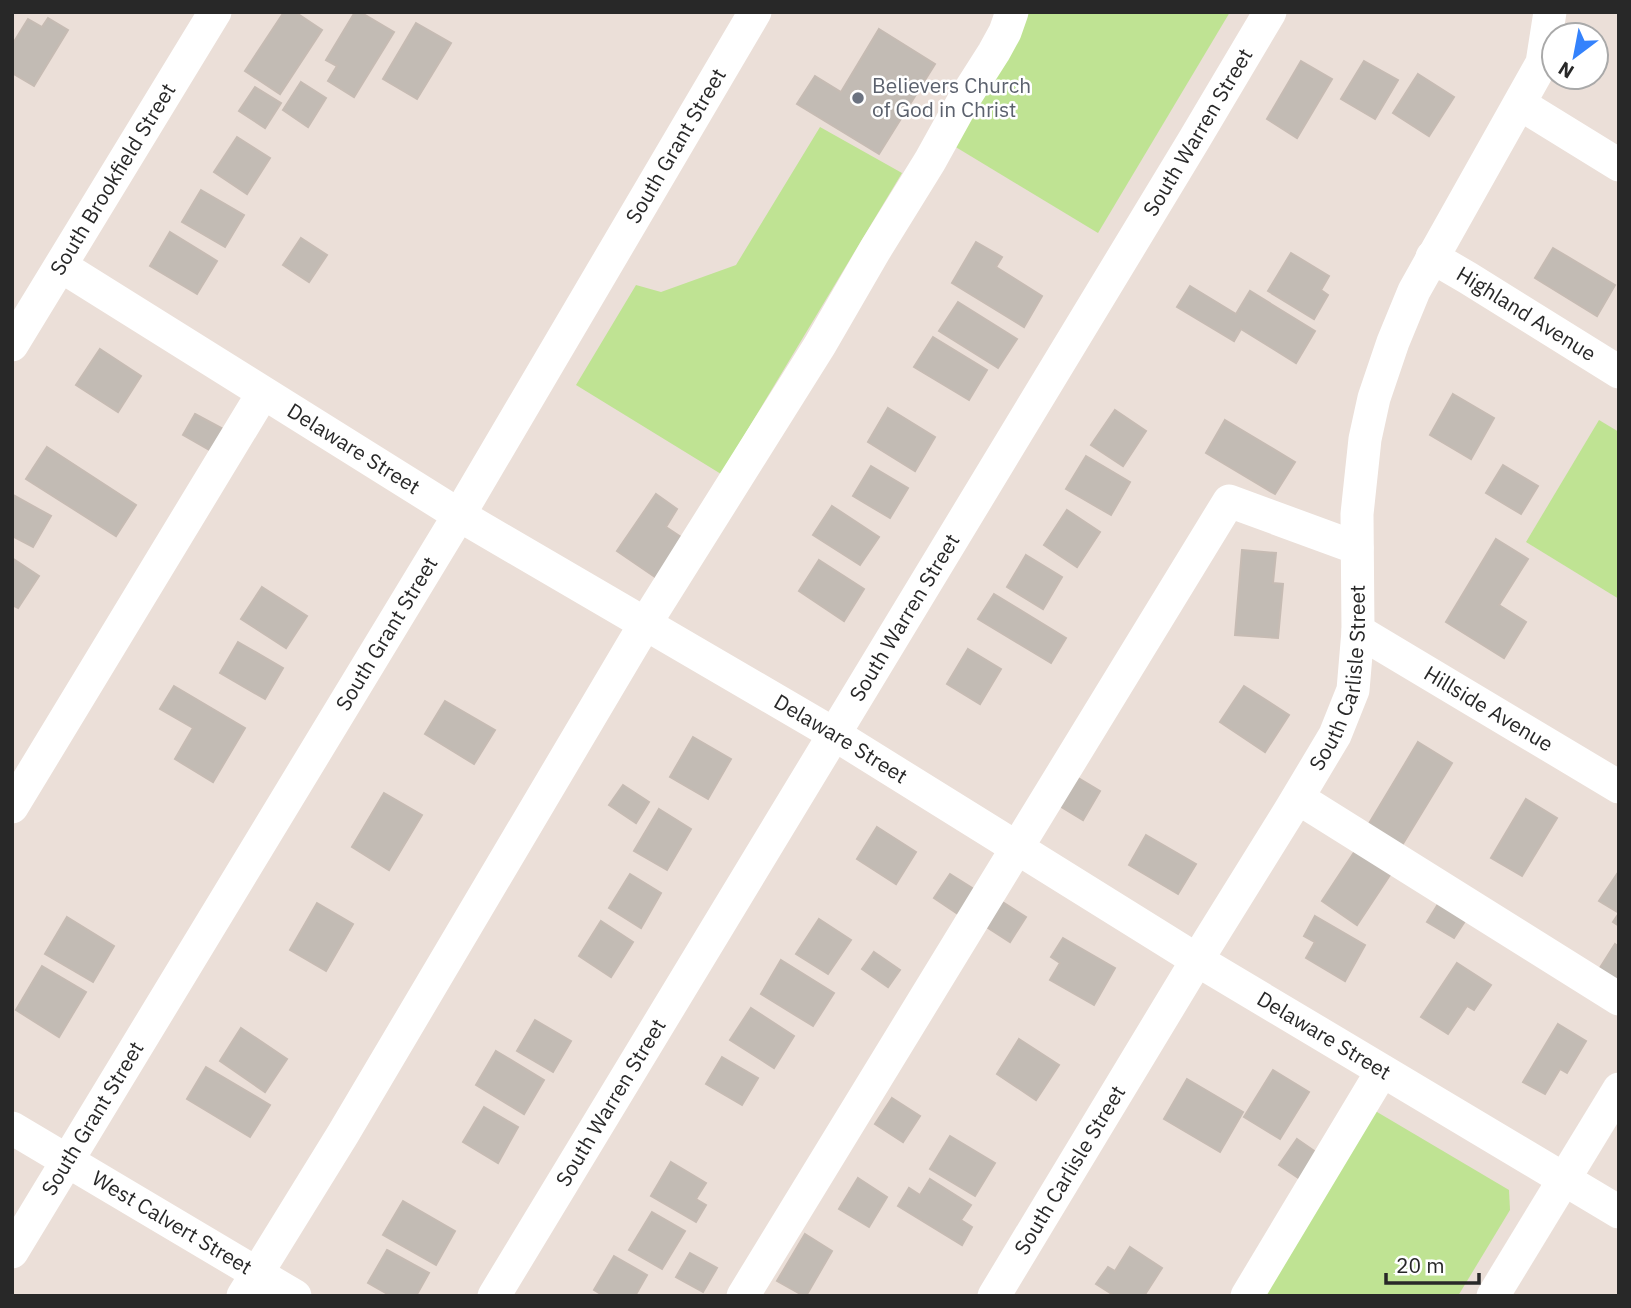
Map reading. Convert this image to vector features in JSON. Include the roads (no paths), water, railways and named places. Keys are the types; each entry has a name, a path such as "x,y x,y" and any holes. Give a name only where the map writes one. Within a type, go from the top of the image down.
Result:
{"street":[{"name":"South Brookfield Street","path":"12,345 215,12"},
{"name":"South Grant Street","path":"12,1252 459,515 755,12"},
{"path":"250,1284 343,1134 645,624 820,345 994,52 1012,12"},
{"name":"South Warren Street","path":"494,1296 1270,12"},
{"name":"South Carlisle Street","path":"994,1296 1335,735 1353,690 1358,631 1357,513 1365,439 1374,398 1413,291 1542,63 1550,12"},
{"path":"1520,104 1619,164"},
{"name":"Highland Avenue","path":"1432,257 1619,372"},
{"name":"Delaware Street","path":"61,266 459,515 834,734 1198,960 1619,1212"},
{"path":"12,807 263,393"},
{"path":"743,1296 1229,501 1357,548"},
{"name":"Hillside Avenue","path":"1358,631 1619,787"},
{"path":"1298,799 1619,999"},
{"path":"1247,1296 1382,1071"},
{"path":"1493,1296 1619,1089"},
{"name":"West Calvert Street","path":"12,1128 113,1186 250,1284 295,1296"}],"place":[{"name":"Believers Church of God in Christ","path":"858,98"}]}
